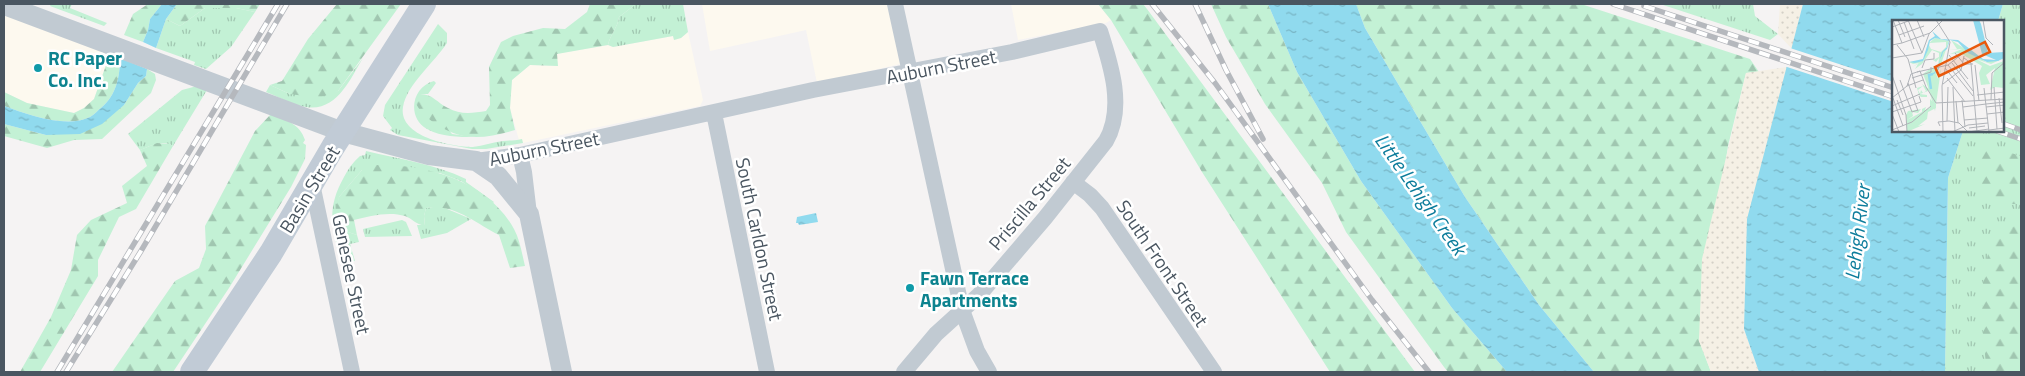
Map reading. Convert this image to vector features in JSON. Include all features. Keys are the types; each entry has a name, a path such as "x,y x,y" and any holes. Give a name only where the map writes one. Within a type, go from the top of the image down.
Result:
{"main road":[{"name":"Basin Street","path":"192,372 271,253 343,132 424,4"}],"street":[{"path":"895,4 962,310 977,350 989,372"},
{"name":"Auburn Street","path":"4,5 343,132 429,155 476,161 520,155 813,90 910,72 1100,31"},
{"name":"Priscilla Street","path":"904,372 936,334 978,295 1073,182 1112,131 1116,118 1116,104 1107,53 1100,31"},
{"name":"South Carldon Street","path":"714,113 767,372"},
{"path":"520,155 529,214 562,372"},
{"path":"476,161 498,176 529,214"},
{"name":"South Front Street","path":"1073,182 1090,195 1102,208 1214,372"},
{"name":"Genesee Street","path":"312,184 352,372"}],"shaded area":[{"path":"702,4 890,4 900,64 817,83 806,30 710,51"},
{"path":"1011,4 1098,4 1111,20 1106,23 1018,40"},
{"path":"4,14 110,54 94,99 84,108 74,113 27,103 4,92"},
{"path":"688,32 703,100 700,106 523,143 522,140 519,140 510,108 512,80 530,65 558,66 556,54 608,45 613,47 673,36 674,40 681,38"}],"green space":[{"path":"51,4 72,4 70,8 107,23 104,26 50,6"},
{"path":"148,4 162,4 150,19 143,42 124,35 133,14"},
{"path":"177,4 260,4 255,12 236,8 205,8 180,26 166,19"},
{"path":"337,4 401,4 338,91 319,98 290,94 270,85 282,81 308,39"},
{"path":"590,4 636,4 619,17 608,45 557,54 558,66 530,65 512,80 510,108 515,130 476,137 458,134 439,126 422,112 417,105 415,101 420,94 424,94 457,112 486,111 490,105 489,67 501,42 513,36 543,28 565,29 587,12"},
{"path":"636,4 683,4 688,32 681,38 674,40 673,36 613,47 608,45 619,17"},
{"path":"1098,4 1143,4 1415,372 1330,372 1202,172 1111,20"},
{"path":"1211,4 1268,4 1297,72 1361,181 1452,308 1507,372 1448,372 1346,232 1322,183 1265,104 1226,37"},
{"path":"1356,4 1581,4 1750,59 1759,72 1746,73 1728,146 1699,340 1711,372 1594,372 1539,305 1465,197 1365,28"},
{"path":"1660,4 1753,4 1755,16 1778,34 1770,40"},
{"path":"2003,4 2021,4 2021,372 1945,372 1948,178 1963,132 2005,132 2005,20 1998,20"},
{"path":"205,8 236,8 255,12 231,47 206,69 194,65 195,62 156,48 166,19 180,26"},
{"path":"438,24 447,33 447,43 415,82 406,98 403,107 404,117 409,126 417,133 428,138 464,147 522,139 523,143 486,149 472,149 398,135 390,130 392,128 383,116 385,105"},
{"path":"110,54 120,58 116,85 107,102 90,117 80,120 58,121 4,106 4,92 27,103 74,113 84,108 94,99"},
{"path":"363,58 341,92 326,104 317,107 301,106 266,92 270,85 290,94 338,91"},
{"path":"147,69 155,74 156,80 151,93 102,139 74,140 47,148 4,136 4,124 46,135 124,105 138,83 146,76"},
{"path":"2017,76 2021,84 2021,121 2005,115 2005,82"},
{"path":"434,81 436,83 428,94 420,94 452,134 474,137 456,137 433,132 416,118 414,103 416,96 426,84"},
{"path":"197,86 207,90 173,146 161,143 140,150 128,134 182,90"},
{"path":"271,114 292,123 300,130 305,140 303,143 306,145 305,159 291,187 229,288 173,372 112,372 175,281 199,268 206,249 205,226 255,131"},
{"path":"157,143 173,146 136,209 119,217 98,260 98,276 40,372 20,372 51,317 71,270 77,235 91,220 127,203 122,186 147,166 140,150"},
{"path":"1981,144 2021,156 2021,204 1997,204 1979,191 1977,176"},
{"path":"366,151 442,169 466,179 466,182 494,202 461,181 440,173 362,170 339,197 336,228 357,235 359,242 350,244 355,261 341,263 332,220 334,200 349,168 360,156 365,155"},
{"path":"377,165 396,165 435,172 472,187 503,212 514,229 525,266 510,268 499,235 464,215 446,208 426,208 424,216 425,226 405,216 386,214 354,220 357,235 336,228 334,217 339,197 362,170"},
{"path":"440,206 471,219 447,233 421,239 417,225 425,225 424,216 426,208"},
{"path":"402,220 406,222 412,236 365,237 363,229"},
{"path":"2021,224 2021,372 1988,372 1982,320 1983,281 1986,263 1996,232"}],"sand":[{"path":"1780,4 1803,4 1792,49 1778,34"},
{"path":"1787,67 1744,329 1759,372 1711,372 1699,341 1702,259 1746,73"}],"water":[{"path":"162,4 177,4 166,19 156,48 143,42 150,19"},
{"name":"Little Lehigh Creek","path":"1268,4 1356,4 1365,28 1465,197 1539,305 1594,372 1507,372 1452,308 1361,181 1297,72"},
{"name":"Lehigh River","path":"1803,4 2003,4 1998,20 1892,20 1892,132 1963,132 1948,178 1945,372 1759,372 1744,329 1747,219"},
{"path":"120,58 147,69 146,76 138,83 124,105 102,124 80,134 46,135 4,124 4,106 58,121 80,120 90,117 111,97 118,79"},
{"path":"816,213 818,222 799,225 796,223 797,217"}],"pier":[{"path":"1790,48 1892,81 1892,101 1784,66"}],"railway":[{"path":"57,372 278,4"},
{"path":"66,372 141,251 287,4"},
{"path":"1152,4 1215,83 1372,300 1429,372"},
{"path":"1195,4 1226,70 1263,139"},
{"path":"1613,4 1892,96"},
{"path":"1644,6 1892,87"},
{"path":"2005,124 2021,130"},
{"path":"2000,132 2021,139"}],"place":[{"name":"RC Paper Co. Inc.","path":"38,68"},
{"name":"Fawn Terrace Apartments","path":"910,288"}]}
